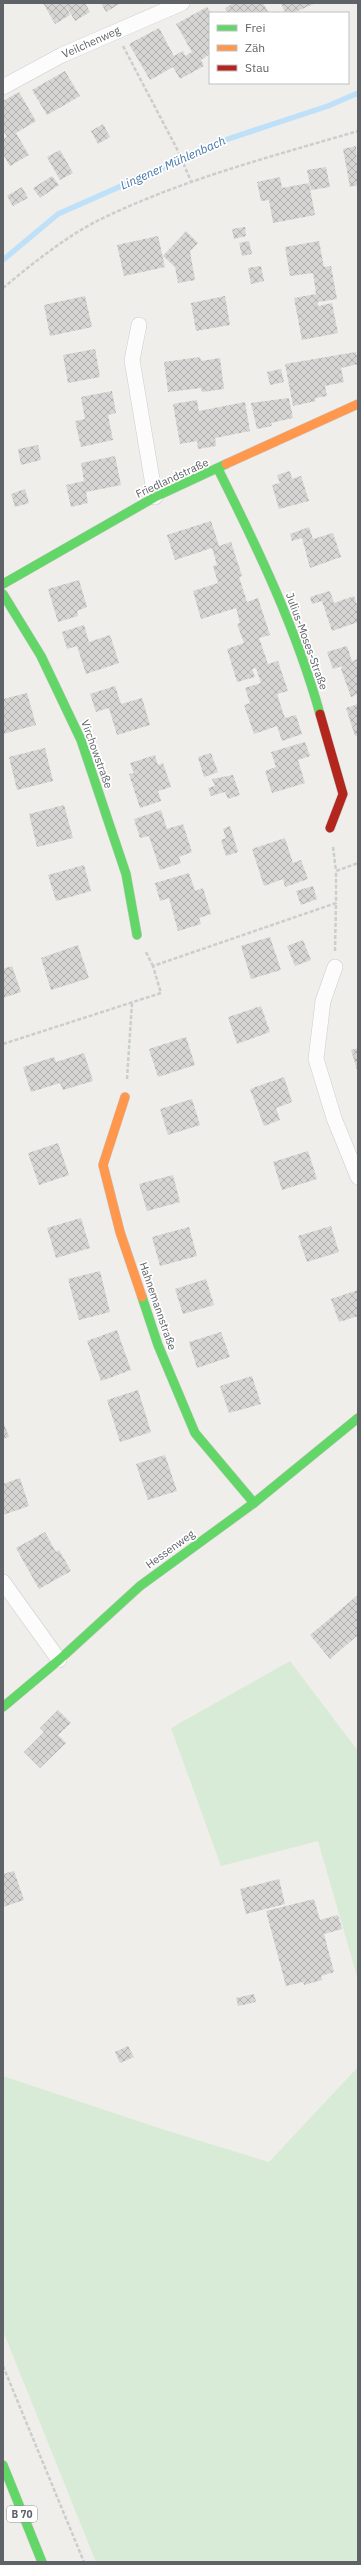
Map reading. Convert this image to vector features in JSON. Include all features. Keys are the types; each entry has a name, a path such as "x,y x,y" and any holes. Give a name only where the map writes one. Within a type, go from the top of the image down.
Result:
{"street":[{"name":"Veilchenweg","path":"3,87 62,55 182,3"},
{"path":"139,326 132,360 155,497"},
{"name":"Friedlandstraße","path":"3,584 155,497 358,404"},
{"name":"Julius-Moses-Straße","path":"218,469 267,567 293,633 319,710 343,794 330,828"},
{"name":"Virchowstraße","path":"3,594 41,656 81,740 126,874 137,935"},
{"path":"335,967 322,1001 316,1059 334,1118 358,1177"},
{"name":"Hahnemannstraße","path":"125,1097 103,1165 120,1232 158,1345 195,1433 254,1503"},
{"name":"Hessenweg","path":"3,1707 59,1660 140,1586 254,1503 358,1418"},
{"path":"3,1582 59,1660"},
{"name":"B 70","path":"3,2465 42,2562"}],"path":[{"path":"115,32 177,149 191,181"},
{"path":"3,288 39,259 96,222 191,181 358,131"},
{"path":"330,828 336,871 335,967"},
{"path":"336,871 358,863"},
{"path":"3,1044 162,993 153,966 336,903"},
{"path":"125,1097 132,1003"},
{"path":"3,2366 84,2562"}],"green space":[{"path":"290,1661 358,1751 358,1980 318,1841 221,1866 171,1728"},
{"path":"358,2067 358,2562 96,2562 3,2331 3,2076 165,2130 269,2162"}],"building":[{"path":"43,3 85,3 90,12 75,21 65,4 70,15 55,24"},
{"path":"101,3 121,3 106,12"},
{"path":"234,3 263,3 268,12 227,12 225,8"},
{"path":"281,3 316,3 295,12 285,12"},
{"path":"207,7 210,12 209,12 209,55 201,60 204,66 180,79 173,67 150,80 129,44 159,28 174,56 183,51 185,56 192,52 176,24"},
{"path":"65,71 80,96 47,115 32,90"},
{"path":"19,92 36,121 16,133 29,155 10,166 3,154 3,139 7,137 3,130 3,101"},
{"path":"103,124 110,137 98,144 91,131"},
{"path":"356,146 358,185 350,187 343,149"},
{"path":"60,150 73,173 60,180 47,157"},
{"path":"326,167 330,187 311,190 307,170"},
{"path":"52,176 59,185 40,198 33,188"},
{"path":"280,177 282,188 309,183 315,215 273,223 269,200 261,201 257,182"},
{"path":"22,187 28,198 13,206 7,196"},
{"path":"245,227 246,236 234,239 232,229"},
{"path":"186,231 198,243 190,251 195,280 178,283 175,267 163,256"},
{"path":"158,236 165,267 124,276 117,245"},
{"path":"249,241 252,254 242,256 239,243"},
{"path":"319,241 324,267 331,266 337,299 318,302 318,306 332,303 338,333 302,340 294,298 316,294 313,273 290,276 285,247"},
{"path":"261,266 264,281 251,284 248,268"},
{"path":"85,296 92,327 50,336 44,305"},
{"path":"225,296 230,325 196,331 191,303"},
{"path":"95,349 100,377 68,383 63,355"},
{"path":"356,352 358,364 341,368 344,382 325,386 327,396 315,398 316,401 293,406 285,364"},
{"path":"200,357 201,361 220,358 224,389 202,392 201,388 168,392 164,362"},
{"path":"281,369 284,382 270,385 267,372"},
{"path":"112,391 116,413 108,415 113,440 81,447 75,421 85,419 81,397"},
{"path":"289,398 293,418 271,423 272,426 257,429 251,403"},
{"path":"197,400 199,411 245,402 250,431 215,438 216,446 198,449 197,441 180,444 173,404"},
{"path":"38,445 41,460 21,465 18,449"},
{"path":"115,456 121,485 86,492 88,503 71,507 66,485 84,481 81,463"},
{"path":"290,471 292,479 301,476 309,501 279,509 272,485 280,483 277,475"},
{"path":"25,489 29,503 15,507 11,494"},
{"path":"211,521 219,546 231,542 242,576 239,577 247,602 258,598 270,635 259,638 268,664 278,661 288,691 277,694 285,718 296,715 302,734 282,741 277,726 254,734 244,705 250,703 245,688 261,683 256,668 252,669 255,677 237,682 227,649 244,643 237,624 240,623 236,608 201,619 193,591 218,583 213,566 217,565 212,548 175,560 167,535"},
{"path":"309,527 313,539 333,533 341,557 310,568 302,538 292,541 290,534"},
{"path":"79,580 87,607 77,611 78,616 58,622 48,589"},
{"path":"330,591 334,603 354,596 358,608 358,622 332,631 322,601 312,604 310,597"},
{"path":"84,625 89,642 110,635 119,663 86,674 77,646 67,649 62,632"},
{"path":"347,646 352,661 358,659 358,694 351,697 341,669 343,666 333,669 327,652"},
{"path":"115,686 121,704 142,698 150,725 117,735 109,708 96,712 90,694"},
{"path":"27,693 36,725 3,734 3,699"},
{"path":"358,704 358,735 355,736 346,708"},
{"path":"305,742 310,756 298,760 305,783 272,793 265,771 276,767 271,752"},
{"path":"45,748 53,781 17,790 9,757"},
{"path":"211,753 218,772 204,777 198,757"},
{"path":"155,755 158,765 163,763 171,787 158,791 161,801 140,808 129,774 134,773 130,763"},
{"path":"233,775 240,795 228,799 225,792 211,796 208,788 215,786 212,779"},
{"path":"64,805 73,838 37,847 29,814"},
{"path":"161,810 167,829 183,824 192,852 179,857 181,863 160,870 149,836 140,838 134,819"},
{"path":"230,826 238,852 226,856 221,840 226,838 223,829"},
{"path":"285,838 293,863 301,860 308,879 285,887 283,879 264,886 252,849"},
{"path":"84,865 91,891 56,901 48,875"},
{"path":"189,873 195,891 203,888 211,914 199,918 201,924 178,931 169,898 160,901 155,883"},
{"path":"313,886 317,899 301,905 296,891"},
{"path":"270,937 281,970 251,979 241,946"},
{"path":"303,940 311,960 295,966 287,946"},
{"path":"78,945 89,978 51,990 41,958"},
{"path":"12,966 21,992 3,998 3,969"},
{"path":"261,1006 270,1032 237,1044 228,1017"},
{"path":"186,1037 195,1065 158,1077 149,1049"},
{"path":"358,1048 358,1073 351,1050"},
{"path":"84,1053 93,1081 63,1090 60,1083 31,1092 23,1067 54,1057 56,1062"},
{"path":"284,1077 292,1102 276,1108 280,1120 264,1126 250,1089"},
{"path":"192,1099 200,1125 168,1135 160,1109"},
{"path":"58,1143 69,1175 39,1185 28,1153"},
{"path":"308,1151 317,1179 282,1190 273,1162"},
{"path":"173,1175 180,1202 147,1211 139,1184"},
{"path":"81,1218 90,1248 56,1258 47,1228"},
{"path":"331,1226 339,1252 307,1262 298,1236"},
{"path":"189,1227 197,1256 160,1266 152,1237"},
{"path":"100,1271 110,1312 79,1320 68,1279"},
{"path":"206,1279 214,1305 183,1314 175,1289"},
{"path":"358,1290 358,1316 339,1322 331,1299"},
{"path":"117,1330 131,1370 101,1381 87,1341"},
{"path":"221,1332 230,1357 197,1368 189,1342"},
{"path":"252,1376 261,1404 229,1413 220,1386"},
{"path":"138,1390 151,1432 120,1442 107,1400"},
{"path":"3,1421 9,1437 3,1439"},
{"path":"165,1455 177,1491 148,1500 136,1464"},
{"path":"20,1478 29,1506 3,1515 3,1484"},
{"path":"45,1532 56,1552 59,1550 71,1571 39,1589 16,1548"},
{"path":"358,1595 358,1635 330,1659 310,1635"},
{"path":"58,1710 71,1723 58,1735 66,1743 40,1768 24,1752 44,1732 40,1728"},
{"path":"14,1871 24,1900 3,1907 3,1874"},
{"path":"279,1879 285,1904 246,1914 240,1889"},
{"path":"314,1899 320,1920 338,1915 342,1929 324,1934 334,1972 321,1976 322,1980 304,1985 303,1982 286,1986 266,1911"},
{"path":"254,1994 256,2002 238,2006 236,1998"},
{"path":"128,2046 134,2057 120,2063 115,2052"}],"waterway":[{"name":"Lingener Mühlenbach","path":"3,260 58,214 225,140 328,106 358,93"}],"traffic: fast":[{"path":"3,584 155,497 226,464"},
{"path":"218,469 262,559 288,620 300,651 320,714"},
{"path":"3,594 41,656 81,740 126,874 137,935"},
{"path":"142,1297 158,1345 195,1433 254,1503"},
{"path":"3,1707 59,1660 140,1586 254,1503 358,1418"},
{"path":"3,2465 42,2562"}],"traffic: slow":[{"path":"226,464 358,404"},
{"path":"125,1097 103,1165 120,1232 142,1297"}],"traffic: jam":[{"path":"320,714 343,794 330,828"}]}
